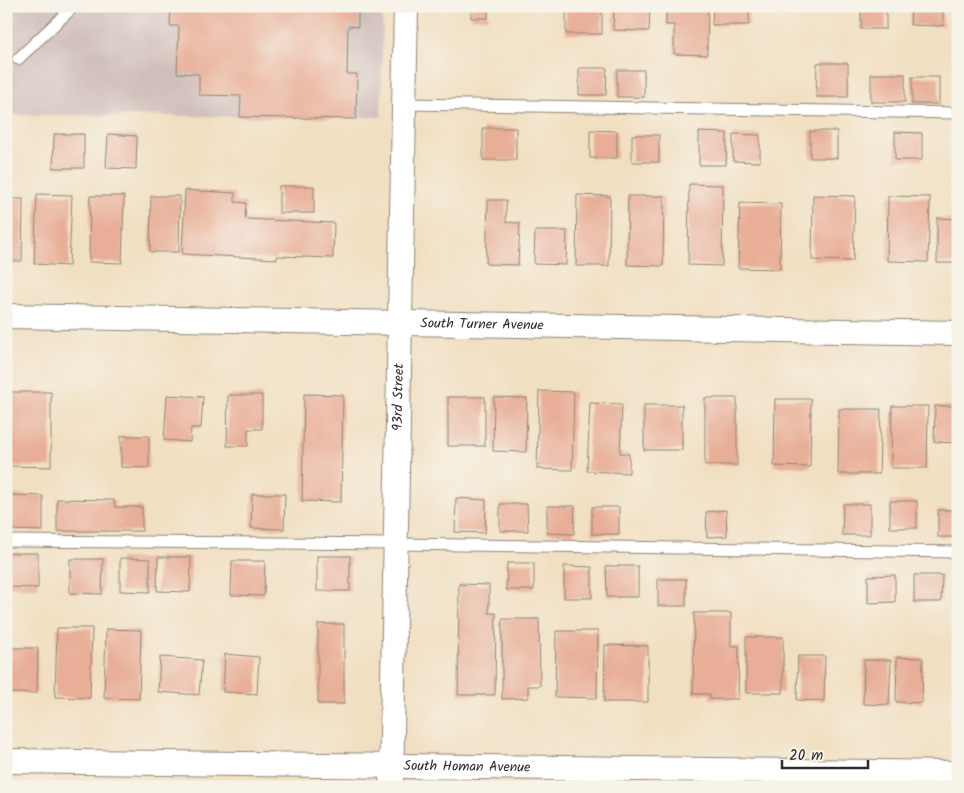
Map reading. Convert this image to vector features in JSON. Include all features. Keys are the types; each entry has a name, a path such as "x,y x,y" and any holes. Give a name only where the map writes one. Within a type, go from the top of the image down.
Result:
{"street":[{"name":"93rd Street","path":"392,776 406,6"},
{"name":"South Turner Avenue","path":"6,316 958,333"},
{"name":"South Homan Avenue","path":"6,761 392,776 958,773"}],"lane":[{"path":"18,59 74,6"},
{"path":"404,104 958,113"},
{"path":"6,541 396,544 958,552"}],"shaded area":[{"path":"6,6 383,6 381,117 6,115"}],"building":[{"path":"171,6 358,6 358,27 348,26 347,74 357,74 356,119 240,117 241,96 199,95 199,74 177,73 179,26 170,26"},
{"path":"471,6 488,6 488,18 471,18"},
{"path":"566,6 602,6 602,34 566,34"},
{"path":"614,6 650,6 649,31 613,30"},
{"path":"666,6 708,6 707,55 674,54 674,25 666,25"},
{"path":"713,6 749,6 749,25 712,25"},
{"path":"861,6 886,6 886,29 861,29"},
{"path":"911,6 943,6 943,26 910,25"},
{"path":"817,63 848,63 848,97 816,97"},
{"path":"579,68 607,68 606,95 579,95"},
{"path":"617,70 644,70 644,97 617,97"},
{"path":"871,74 905,74 905,102 871,102"},
{"path":"912,77 939,77 939,104 912,104"},
{"path":"483,128 516,128 516,160 483,160"},
{"path":"590,130 617,131 617,158 590,158"},
{"path":"810,131 837,131 837,158 810,158"},
{"path":"699,132 727,133 726,165 699,165"},
{"path":"895,132 922,133 922,160 895,160"},
{"path":"54,134 84,134 84,168 53,168"},
{"path":"108,134 137,136 136,169 106,168"},
{"path":"733,134 760,135 760,162 733,161"},
{"path":"632,135 659,135 659,162 632,162"},
{"path":"689,184 723,185 722,266 688,265"},
{"path":"279,186 314,186 314,213 279,213"},
{"path":"185,190 235,193 235,202 246,203 245,219 334,223 333,258 277,256 277,259 182,254"},
{"path":"37,194 72,195 69,266 34,264"},
{"path":"577,195 610,196 609,266 576,266"},
{"path":"813,195 855,196 853,261 812,260"},
{"path":"90,196 124,196 122,263 89,262"},
{"path":"151,196 180,196 179,252 150,252"},
{"path":"628,196 664,196 663,266 627,265"},
{"path":"888,196 930,197 928,262 887,261"},
{"path":"6,199 23,199 22,261 6,261"},
{"path":"488,200 506,200 506,222 520,223 518,265 486,264"},
{"path":"740,203 781,204 780,269 738,268"},
{"path":"937,218 958,219 958,263 937,263"},
{"path":"535,231 567,231 566,265 534,264"},
{"path":"539,391 574,392 572,470 537,469"},
{"path":"10,392 51,392 51,467 10,466"},
{"path":"304,394 343,395 341,502 302,501"},
{"path":"167,395 203,397 201,428 191,428 190,442 164,440"},
{"path":"228,395 262,395 262,429 248,429 248,446 227,446"},
{"path":"448,397 485,397 485,446 448,446"},
{"path":"494,397 527,398 526,452 493,451"},
{"path":"705,398 737,398 737,465 705,465"},
{"path":"775,399 811,399 810,467 774,466"},
{"path":"590,403 622,404 620,453 629,454 629,473 587,471"},
{"path":"644,405 682,405 682,450 644,450"},
{"path":"892,406 928,406 927,468 891,468"},
{"path":"935,406 958,406 958,443 934,442"},
{"path":"839,409 881,409 879,474 838,474"},
{"path":"121,436 149,436 149,468 121,467"},
{"path":"252,494 285,494 284,529 251,528"},
{"path":"10,495 43,496 43,531 10,530"},
{"path":"456,498 486,500 485,533 455,532"},
{"path":"57,499 114,500 115,507 142,507 142,531 57,531"},
{"path":"890,501 917,501 917,528 890,528"},
{"path":"500,504 527,504 528,531 500,531"},
{"path":"843,504 870,504 870,535 842,535"},
{"path":"547,506 575,506 574,534 547,533"},
{"path":"592,507 619,507 619,534 592,534"},
{"path":"726,510 727,536 707,537 706,512"},
{"path":"938,510 958,510 958,537 938,537"},
{"path":"6,553 38,553 38,588 6,587"},
{"path":"317,556 350,556 350,591 317,591"},
{"path":"158,557 191,557 190,592 157,591"},
{"path":"120,558 150,559 150,592 120,591"},
{"path":"70,559 103,559 102,594 70,593"},
{"path":"232,561 265,561 264,596 231,595"},
{"path":"507,563 534,563 534,590 506,590"},
{"path":"564,566 592,567 592,598 564,598"},
{"path":"606,566 638,566 638,597 607,597"},
{"path":"895,575 895,602 868,603 868,576"},
{"path":"914,575 942,575 941,602 914,602"},
{"path":"658,579 686,579 686,606 658,606"},
{"path":"459,584 489,585 489,613 496,613 495,695 458,695"},
{"path":"694,613 731,613 731,646 739,646 738,699 710,699 710,694 693,694"},
{"path":"502,619 539,619 540,686 528,686 528,698 502,699"},
{"path":"318,624 344,624 344,704 318,704"},
{"path":"57,628 92,628 90,698 55,697"},
{"path":"106,629 141,630 139,699 104,698"},
{"path":"556,631 598,631 597,698 555,697"},
{"path":"746,637 783,637 783,693 746,693"},
{"path":"605,645 648,646 648,702 604,702"},
{"path":"6,648 38,648 37,693 6,693"},
{"path":"225,654 259,657 257,694 223,692"},
{"path":"798,656 825,656 824,701 797,700"},
{"path":"160,657 202,660 199,695 158,692"},
{"path":"897,657 923,658 922,703 896,702"},
{"path":"864,660 891,660 889,705 863,704"}]}
